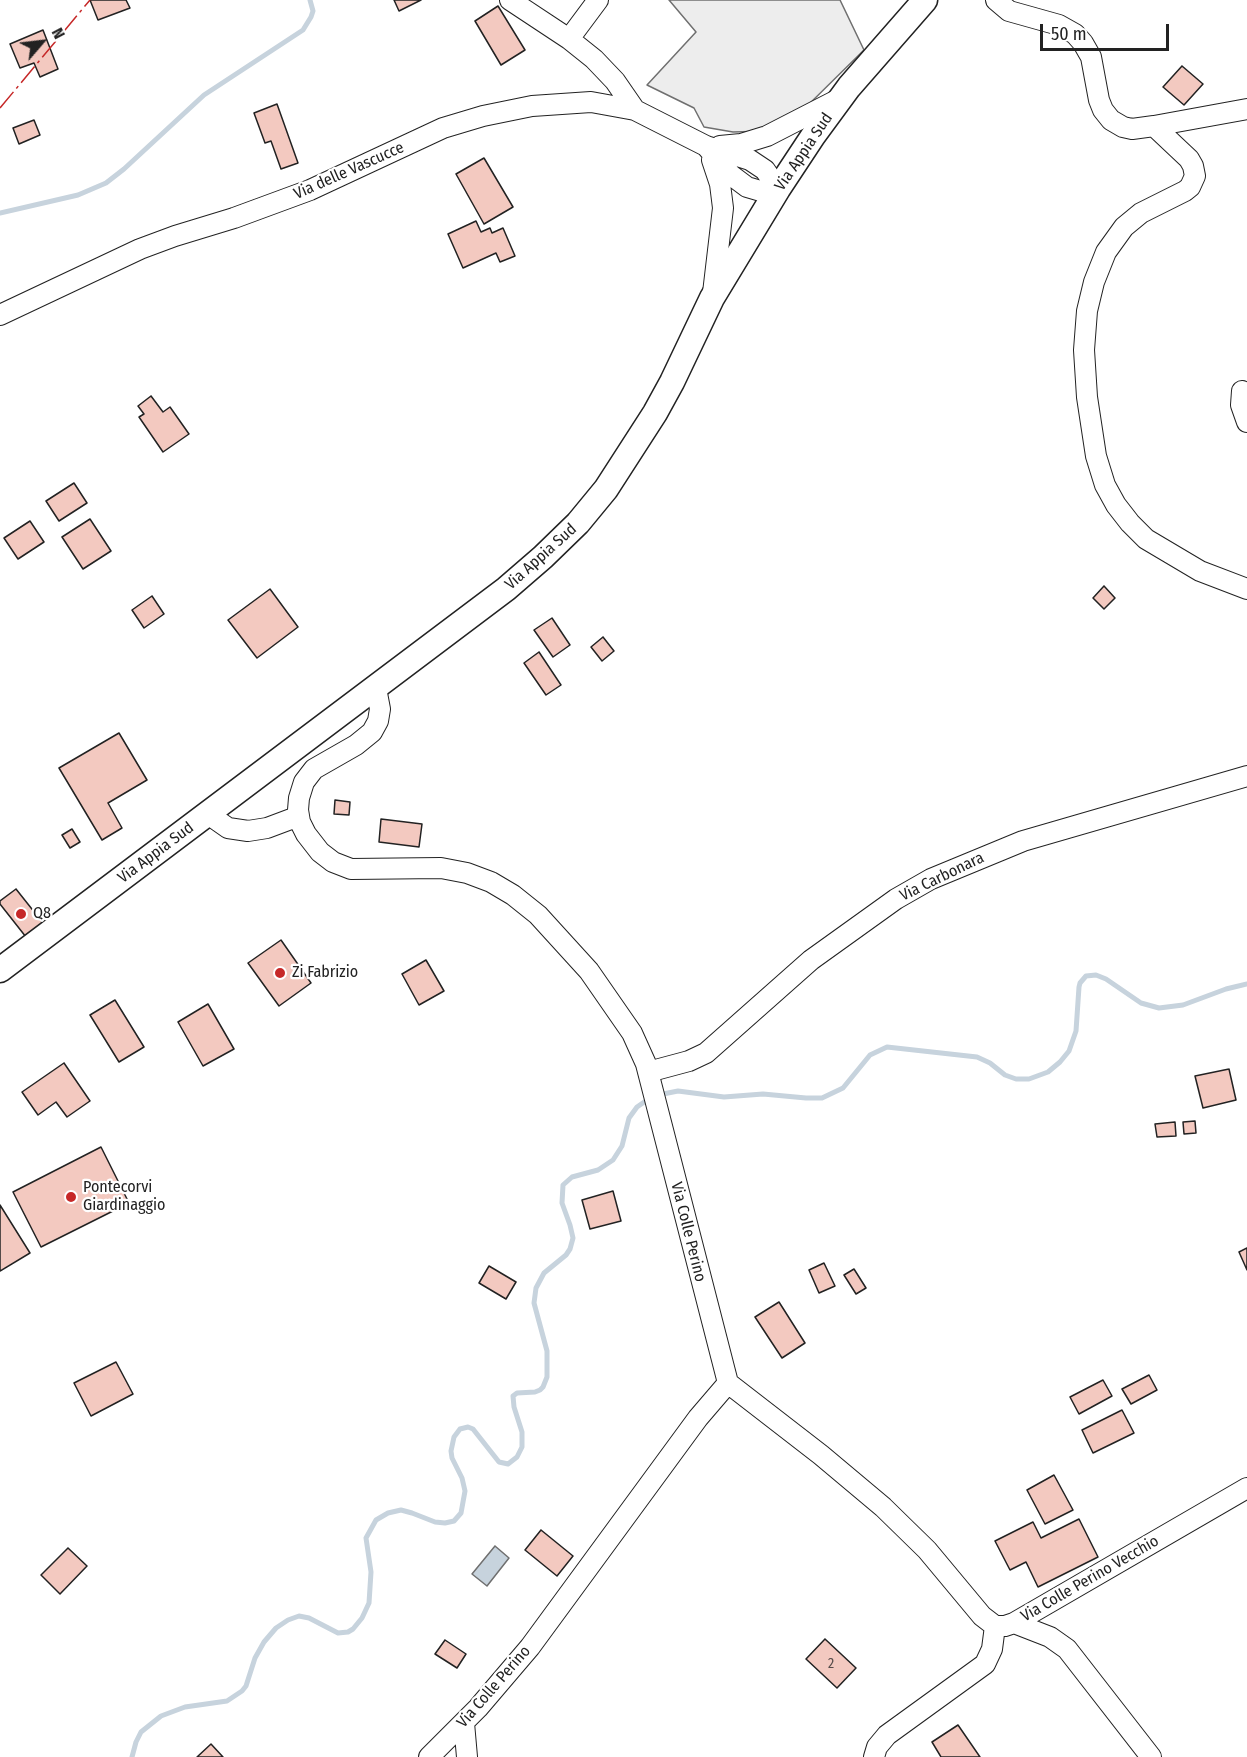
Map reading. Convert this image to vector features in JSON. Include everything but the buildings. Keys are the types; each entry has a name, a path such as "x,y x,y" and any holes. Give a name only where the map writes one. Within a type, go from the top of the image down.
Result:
{"main road":[{"name":"Via Appia Sud","path":"0,970 518,579 587,513 613,480 655,413 712,298 778,189 839,99 925,0"}],"street":[{"path":"510,0 569,39 610,76 635,110"},
{"path":"569,39 598,0"},
{"path":"996,0 1009,11 1059,25 1075,34 1089,53 1101,105 1108,117 1116,124 1127,128 1154,126 1247,109"},
{"name":"Via delle Vascucce","path":"706,146 733,145 758,140 782,130 839,99"},
{"name":"Via delle Vascucce","path":"0,315 140,249 310,190 457,123 512,110 570,102 598,102 635,110 706,146 756,163 765,170 778,189"},
{"path":"1154,126 1188,159 1193,166 1195,176 1190,187 1185,191 1141,213 1124,226 1111,242 1098,271 1088,302 1084,350 1086,388 1095,449 1105,485 1123,515 1137,532 1161,550 1189,565 1218,579 1247,589"},
{"path":"706,146 718,177 723,208 712,298"},
{"path":"1242,391 1241,405 1247,422"},
{"path":"208,814 228,828 248,831 267,828 299,816 300,792 310,773 362,741 376,726 380,709 376,688"},
{"name":"Via Carbonara","path":"649,1076 689,1061 712,1048 811,960 896,899 931,879 1023,841 1247,776"},
{"name":"Via Colle Perino","path":"299,816 306,834 315,847 326,857 345,867 362,870 426,867 451,869 483,879 513,895 546,923 590,971 632,1033 649,1076 728,1383 698,1418 530,1647 464,1723 429,1757"},
{"path":"728,1383 821,1455 883,1507 927,1550 982,1616 1050,1637 1067,1649 1151,1757"},
{"name":"Via Colle Perino Vecchio","path":"1004,1624 1247,1488"},
{"path":"874,1757 877,1747 887,1735 985,1664 1004,1624"},
{"path":"464,1723 467,1757"}],"shaded area":[{"path":"669,0 840,0 864,50 800,113 769,131 733,132 704,127 694,108 647,85 696,32"},
{"path":"495,1546 509,1558 487,1586 472,1574"}],"waterway":[{"path":"0,213 78,195 106,183 204,95 303,30 313,11 310,0"},
{"path":"658,1095 678,1091 724,1097 763,1094 822,1098 843,1088 870,1055 887,1047 977,1057 990,1063 1005,1075 1016,1079 1029,1079 1048,1072 1069,1051 1076,1031 1079,987 1086,976 1096,975 1106,979 1141,1003 1159,1008 1183,1005 1247,984"},
{"path":"132,1757 141,1732 161,1716 185,1707 227,1701 242,1691 264,1642 276,1628 288,1620 299,1616 309,1618 338,1633 353,1629 362,1618 369,1603 371,1572 366,1538 376,1520 388,1513 401,1510 435,1522 445,1523 454,1521 461,1513 465,1491 451,1451 454,1437 460,1429 468,1427 473,1429 499,1462 508,1464 517,1457 522,1447 522,1432 513,1396 517,1393 540,1390 547,1377 547,1351 534,1303 536,1288 544,1273 566,1255 573,1238 562,1203 563,1185 572,1177 598,1170 613,1160 622,1146 629,1118 637,1107 650,1098"}],"power":[{"path":"0,108 90,0"}],"place":[{"name":"Q8","path":"21,914"},
{"name":"Zi Fabrizio","path":"280,973"},
{"name":"Pontecorvi Giardinaggio","path":"71,1197"}]}
